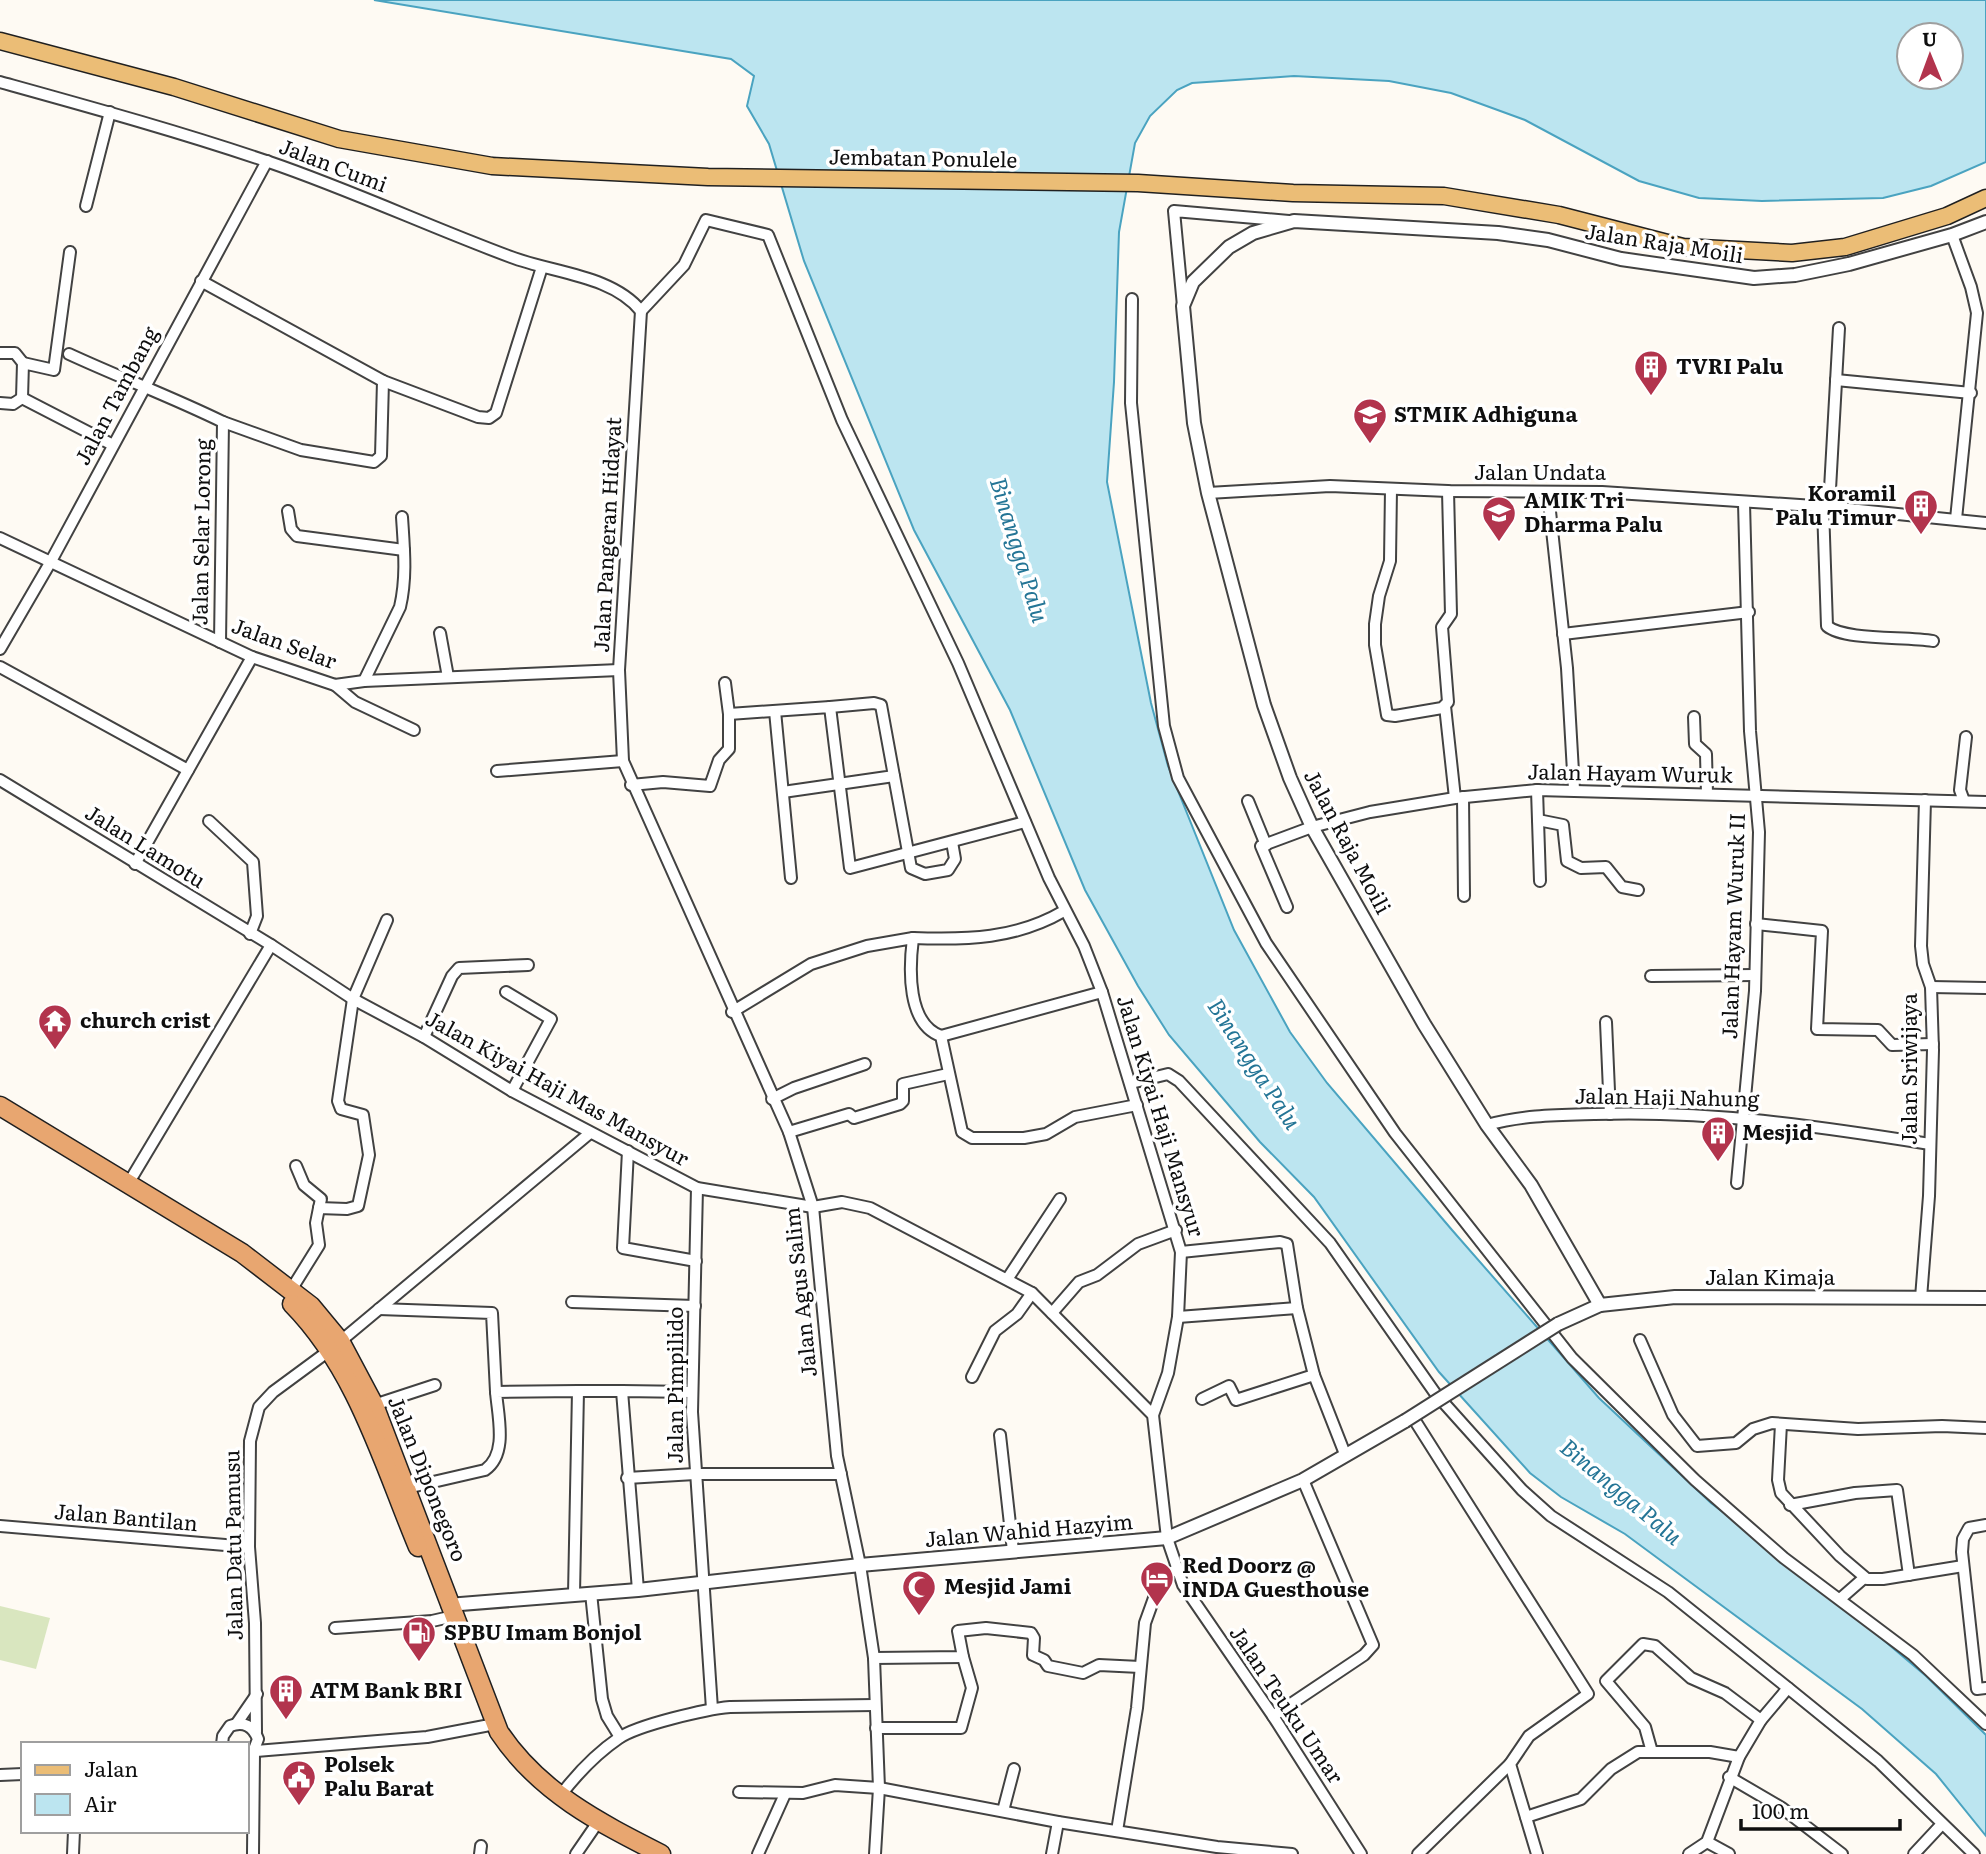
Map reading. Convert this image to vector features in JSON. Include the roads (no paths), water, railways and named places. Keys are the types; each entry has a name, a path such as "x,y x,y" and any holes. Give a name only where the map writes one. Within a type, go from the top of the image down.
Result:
{"highway":[{"name":"Jalan Diponegoro","path":"0,1106 242,1253 311,1306 374,1405 441,1573 449,1604"},
{"name":"Jalan Diponegoro","path":"0,1120 267,1283 335,1345 430,1576 449,1604"},
{"path":"449,1604 495,1724 523,1764 560,1796 598,1822 661,1854"}],"main road":[{"name":"Jembatan Ponulele","path":"0,41 174,87 339,139 492,166 708,177 1138,183 1293,193 1444,196 1559,215 1683,247 1791,253 1844,247 1947,216 1986,198"}],"street":[{"name":"Jalan Cumi","path":"0,82 110,112 267,161 514,259 622,293 642,311"},
{"path":"86,206 110,112"},
{"name":"Jalan Tambang","path":"0,649 50,563 267,161"},
{"path":"1183,306 1174,211 1294,221"},
{"path":"642,311 684,265 706,220 768,235 842,420 958,663 1025,822 1102,992"},
{"name":"Jalan Raja Moili","path":"1600,1305 1531,1185 1488,1125 1424,1024 1312,827 1273,733 1208,493 1194,423 1183,306 1193,282 1229,247 1253,233 1294,221 1498,233 1548,240 1621,259 1754,278 1795,275 1952,235 1986,222"},
{"path":"1952,235 1982,325 1956,519"},
{"path":"0,353 15,353 23,363 54,370 69,252"},
{"path":"201,281 383,380 478,417 489,418 496,413 542,267"},
{"path":"1132,299 1131,403 1164,726 1178,778 1266,943 1395,1133 1572,1358 1695,1480 1784,1558 1913,1655 1986,1724"},
{"name":"Jalan Pangeran Hidayat","path":"623,761 619,670 642,311"},
{"path":"1839,328 1826,507 1827,626 1842,634 1910,636 1933,641"},
{"name":"Jalan Selar Lorong","path":"69,354 131,383 146,385 223,422 301,450 374,462 381,456 383,380"},
{"path":"22,398 23,363"},
{"path":"1836,380 1971,393"},
{"path":"0,403 13,404 22,398"},
{"path":"22,398 113,445"},
{"name":"Jalan Selar Lorong","path":"220,642 223,422"},
{"name":"Jalan Undata","path":"1208,493 1293,487 1448,492 1602,492 1826,507 1986,523"},
{"path":"1391,489 1390,561 1378,596 1375,624 1384,703 1387,715 1395,716 1445,706"},
{"path":"1448,492 1451,614 1442,628 1448,695 1445,706 1459,797 1464,896"},
{"path":"1548,493 1563,634 1574,789"},
{"name":"Jalan Hayam Wuruk II","path":"1737,1183 1755,975 1759,832 1750,731 1749,612 1744,503"},
{"path":"288,511 290,529 297,537 404,550"},
{"path":"364,681 400,607 405,579 402,517"},
{"name":"Jalan Selar","path":"0,538 252,657 335,685 364,681 619,670"},
{"path":"1563,634 1749,612"},
{"path":"440,632 448,677"},
{"path":"135,864 252,657"},
{"path":"0,667 188,770"},
{"path":"631,785 663,782 710,786 719,760 728,753 729,714 725,683"},
{"path":"335,685 355,702 414,730"},
{"path":"729,714 874,703 881,705 909,864 917,871 941,872 954,863 952,842"},
{"path":"830,707 848,867 855,868 907,855 1025,822"},
{"path":"775,711 791,878"},
{"path":"1694,717 1695,744 1706,754 1707,794"},
{"path":"1964,801 1960,790 1966,737"},
{"path":"497,771 623,761"},
{"name":"Jalan Agus Salim","path":"623,761 631,785 732,1012 789,1132 814,1207 841,1474 860,1564 874,1658 878,1788 875,1854"},
{"path":"783,792 894,776"},
{"name":"Jalan Lamotu","path":"0,780 271,944"},
{"path":"1537,790 1540,881"},
{"name":"Jalan Hayam Wuruk","path":"1266,845 1312,827 1370,812 1459,797 1537,790 1986,802"},
{"name":"Jalan Sriwijaya","path":"1921,1298 1933,1044 1931,987 1923,964 1922,946 1925,800"},
{"path":"1248,801 1266,845 1261,846 1287,907"},
{"path":"1538,820 1563,825 1567,861 1581,868 1606,867 1622,887 1638,890"},
{"path":"209,821 253,862 257,916 250,933"},
{"path":"732,1012 811,964 867,946 913,938 975,939 1017,932 1064,911"},
{"path":"319,1208 346,1209 358,1206 368,1168 365,1116 341,1109 338,1101 353,999 387,920"},
{"path":"1756,924 1822,931 1817,1029 1878,1030 1888,1044 1895,1046 1933,1044"},
{"path":"913,938 911,981 920,1018 929,1032 942,1037 962,1132 972,1138 994,1140 1046,1134 1075,1117 1137,1105"},
{"path":"128,1184 271,944"},
{"name":"Jalan Kiyai Haji Mas Mansyur","path":"271,944 353,999 424,1037 512,1091 697,1188 814,1207 842,1202 870,1208 1011,1280 1030,1292 1153,1415"},
{"path":"424,1037 452,976 459,968 466,965 507,968 528,965"},
{"path":"1651,975 1755,975"},
{"path":"1931,987 1986,988"},
{"path":"506,992 551,1019 512,1091"},
{"name":"Jalan Kiyai Haji Mansyur","path":"942,1037 1102,992 1181,1252 1178,1317 1168,1373 1153,1415"},
{"path":"1606,1022 1610,1114"},
{"path":"772,1099 794,1088 865,1065"},
{"path":"789,1132 849,1114 854,1118 900,1104 903,1101 903,1084 948,1074"},
{"path":"1131,1083 1163,1074 1173,1076 1330,1243 1435,1393 1522,1490 1551,1516 1668,1592 1788,1688 1878,1761 1974,1854"},
{"name":"Jalan Haji Nahung","path":"1488,1125 1520,1116 1742,1116 1930,1144"},
{"name":"Jalan Datu Pamusu","path":"252,1754 257,1735 257,1694 249,1547 253,1423 260,1407 273,1392 335,1345 590,1133"},
{"path":"628,1151 622,1248 696,1261"},
{"path":"291,1290 320,1245 316,1223 321,1199 304,1185 296,1166"},
{"name":"Jalan Pimpilido","path":"697,1188 692,1392 695,1474 712,1709"},
{"path":"1011,1280 1060,1199"},
{"path":"1052,1313 1079,1282 1097,1275 1138,1244 1176,1230"},
{"path":"1181,1252 1284,1242 1290,1254 1297,1308 1314,1375 1345,1454"},
{"path":"972,1377 995,1331 1017,1314 1030,1292"},
{"name":"Jalan Kimaja","path":"1558,1324 1600,1305 1675,1297 1986,1298"},
{"path":"572,1302 695,1306"},
{"path":"1178,1317 1297,1308"},
{"path":"379,1309 492,1313 499,1452 492,1466 485,1470 407,1488"},
{"name":"Jalan Wahid Hazyim","path":"449,1604 638,1590 860,1564 1167,1538 1251,1505 1303,1480 1409,1419 1558,1324"},
{"path":"1640,1340 1673,1415 1695,1445 1733,1444 1762,1423 1858,1429 1942,1426 1986,1428"},
{"path":"1202,1399 1229,1386 1236,1400 1314,1375"},
{"path":"374,1405 435,1385"},
{"path":"573,1594 578,1391"},
{"path":"622,1391 638,1590"},
{"path":"496,1392 692,1392"},
{"path":"1153,1415 1167,1538"},
{"path":"1409,1419 1588,1694"},
{"path":"1781,1424 1778,1480 1781,1493 1864,1578 1875,1580 1963,1566"},
{"path":"1000,1435 1013,1551"},
{"path":"627,1478 695,1474 841,1474"},
{"path":"1273,1716 1372,1649 1373,1645 1339,1571 1303,1480"},
{"path":"1790,1505 1897,1490 1909,1575"},
{"path":"1952,1692 1981,1688 1963,1566 1965,1533 1969,1528 1986,1525"},
{"name":"Jalan Bantilan","path":"0,1526 249,1547"},
{"name":"Jalan Teuku Umar","path":"1167,1538 1176,1570 1201,1613 1273,1716 1361,1854"},
{"path":"1117,1831 1151,1601 1162,1576 1176,1570"},
{"path":"1840,1599 1864,1578"},
{"path":"591,1593 602,1699 607,1716 620,1737"},
{"path":"335,1628 432,1621 449,1604"},
{"path":"876,1728 961,1728 972,1688 958,1631 980,1628 1031,1633 1034,1638 1032,1655 1044,1660 1048,1666 1083,1673 1099,1665 1140,1667"},
{"path":"1418,1854 1510,1764 1529,1736 1606,1681 1643,1644 1650,1644 1691,1678 1725,1693 1761,1720"},
{"path":"874,1658 963,1657"},
{"path":"1606,1681 1645,1727 1652,1752"},
{"path":"1689,1854 1707,1842 1738,1757 1761,1720 1788,1688"},
{"path":"222,1742 225,1731 237,1723 257,1694"},
{"path":"560,1796 572,1780 620,1737 712,1709 875,1705"},
{"path":"237,1723 251,1727 257,1735 292,1746"},
{"path":"254,1854 255,1788 252,1754 292,1746 426,1737 495,1724"},
{"path":"1526,1817 1581,1799 1619,1762 1638,1752 1710,1752 1738,1757"},
{"path":"1510,1764 1537,1854"},
{"path":"1003,1811 1014,1769"},
{"path":"248,1772 255,1788"},
{"path":"0,1775 21,1774"},
{"path":"1729,1777 1782,1808 1842,1854"},
{"path":"739,1792 813,1792 835,1785 878,1788 1217,1850 1292,1854"},
{"path":"758,1854 785,1794"},
{"path":"576,1854 598,1822"},
{"path":"1052,1854 1058,1822"},
{"path":"1914,1854 1942,1824"},
{"path":"73,1854 74,1833"},
{"path":"1707,1842 1729,1854"}],"water":[{"name":"Binangga Palu","path":"374,0 1986,0 1986,162 1931,186 1883,198 1762,201 1699,198 1639,181 1525,120 1451,93 1389,81 1294,76 1192,83 1177,90 1150,116 1135,143 1119,232 1114,382 1107,482 1151,703 1168,766 1234,930 1290,1032 1327,1083 1599,1398 1711,1503 1810,1578 1926,1676 1986,1735 1986,1836 1936,1774 1862,1709 1625,1534 1561,1497 1530,1473 1439,1372 1314,1197 1260,1142 1169,1035 1138,986 1085,890 1010,710 914,530 804,261 769,144 747,106 754,76 731,59"}],"place":[{"name":"TVRI Palu","path":"1651,397"},
{"name":"STMIK Adhiguna","path":"1370,445"},
{"name":"Koramil Palu Timur","path":"1921,536"},
{"name":"AMIK Tri Dharma Palu","path":"1499,543"},
{"name":"church crist","path":"55,1051"},
{"name":"Mesjid","path":"1718,1163"},
{"name":"Red Doorz @ INDA Guesthouse","path":"1157,1608"},
{"name":"Mesjid Jami","path":"919,1617"},
{"name":"SPBU Imam Bonjol","path":"419,1663"},
{"name":"ATM Bank BRI","path":"286,1721"},
{"name":"Polsek Palu Barat","path":"299,1807"}]}
